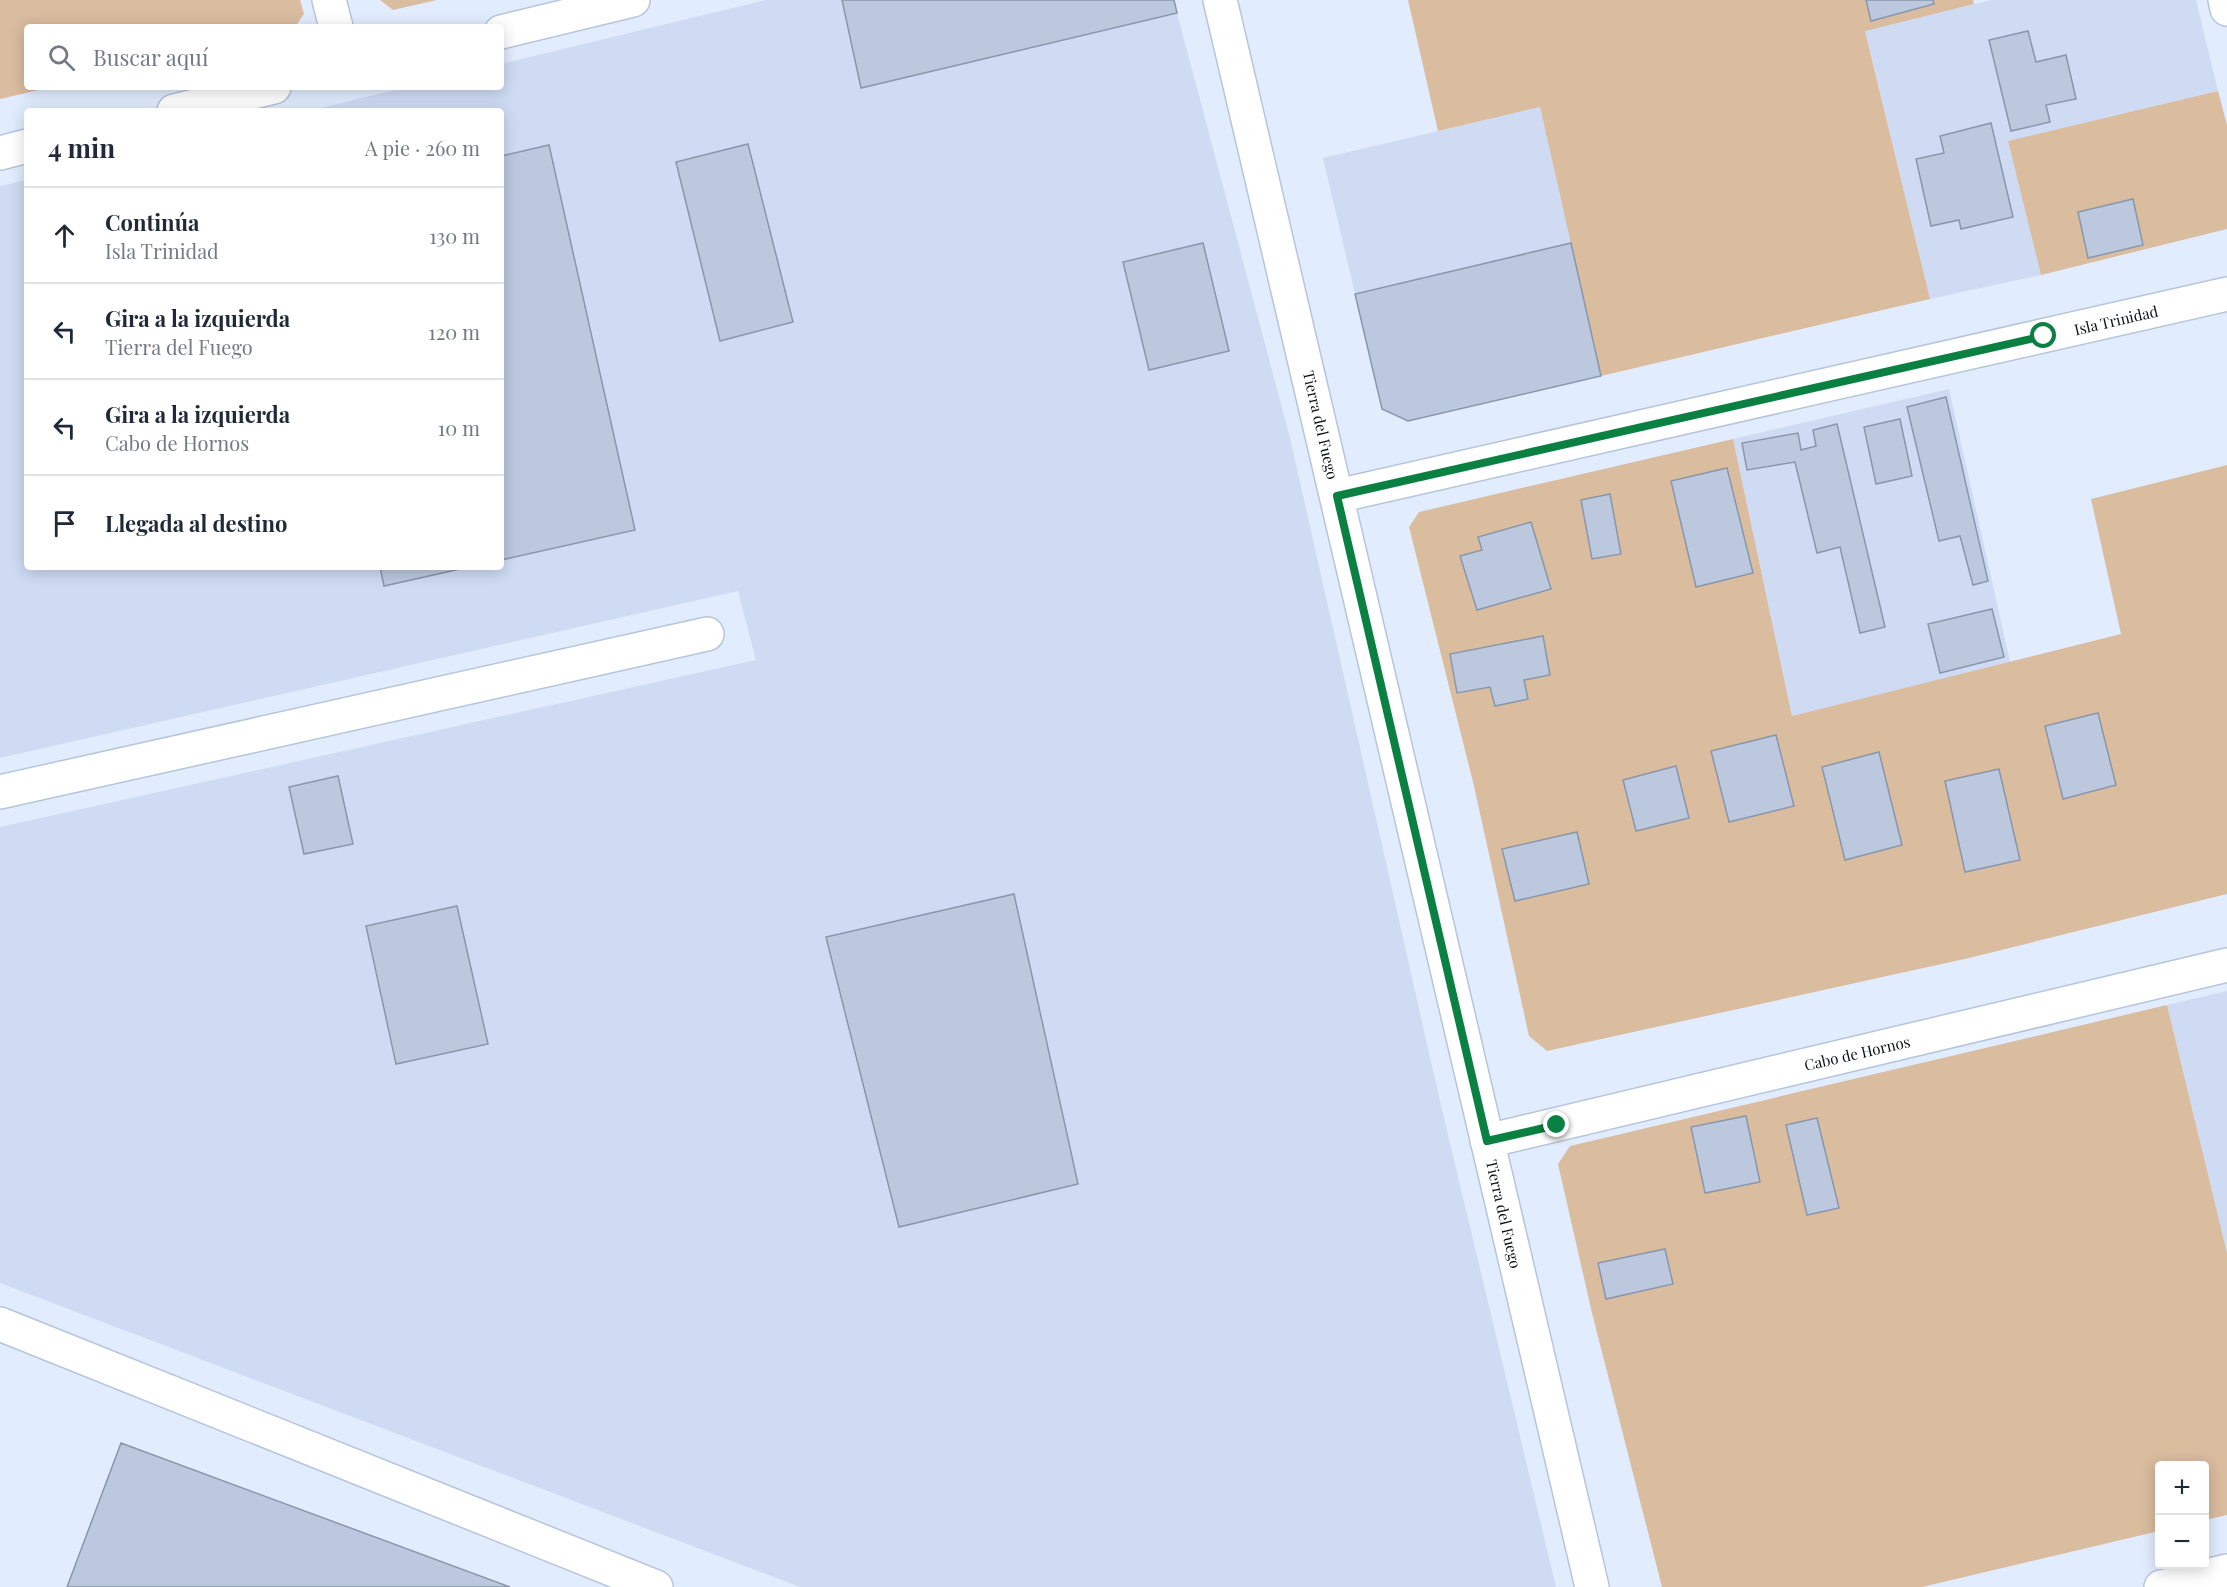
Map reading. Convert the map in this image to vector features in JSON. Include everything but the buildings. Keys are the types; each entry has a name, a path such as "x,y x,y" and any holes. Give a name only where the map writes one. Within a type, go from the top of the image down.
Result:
{"street":[{"path":"329,0 335,24"},
{"path":"504,31 633,0"},
{"name":"Tierra del Fuego","path":"1221,0 1592,1587"},
{"path":"2225,0 2227,9"},
{"path":"186,108 262,90"},
{"path":"0,153 24,147"},
{"name":"Isla Trinidad","path":"1337,496 2227,294"},
{"path":"0,792 707,634"},
{"name":"Cabo de Hornos","path":"1487,1141 2227,965"},
{"path":"0,1324 656,1587"},
{"path":"2161,1587 2227,1571"}],"shaded area":[{"path":"0,0 300,0 304,14 297,24 24,24 24,90 39,90 0,99"},
{"path":"380,0 437,0 393,10"},
{"path":"766,0 842,0 862,88 1177,13 1290,438 1439,1097 1556,1587 800,1587 0,1283 0,827 756,660 738,591 0,758 0,186 24,181 24,570 504,570 504,108 321,108 395,90 504,90 504,63","holes":["1014,895 1078,1184 899,1227 826,937"]},
{"path":"1408,0 1973,0 1974,4 1865,31 1930,299 1601,376 1540,107 1438,131"},
{"path":"1992,0 2196,0 2218,91 2008,141 2041,275 1930,299 1865,30"},
{"path":"2218,91 2227,125 2227,229 2041,275 2008,141"},
{"path":"1540,107 1571,243 1355,294 1323,158"},
{"path":"1949,389 2010,662 1792,716 1733,439"},
{"path":"1733,439 1792,716 2121,634 2091,499 2227,465 2227,894 1969,958 1547,1051 1529,1036 1474,786 1409,527 1419,512"},
{"path":"2227,991 2227,1253 2167,1005"},
{"path":"2167,1005 2227,1253 2227,1515 2209,1519 2209,1461 2155,1461 2155,1532 1922,1587 1662,1587 1592,1313 1558,1164 1570,1146"}],"route":[{"path":"1557,1125 1487,1141 1337,496 2044,336"}]}
